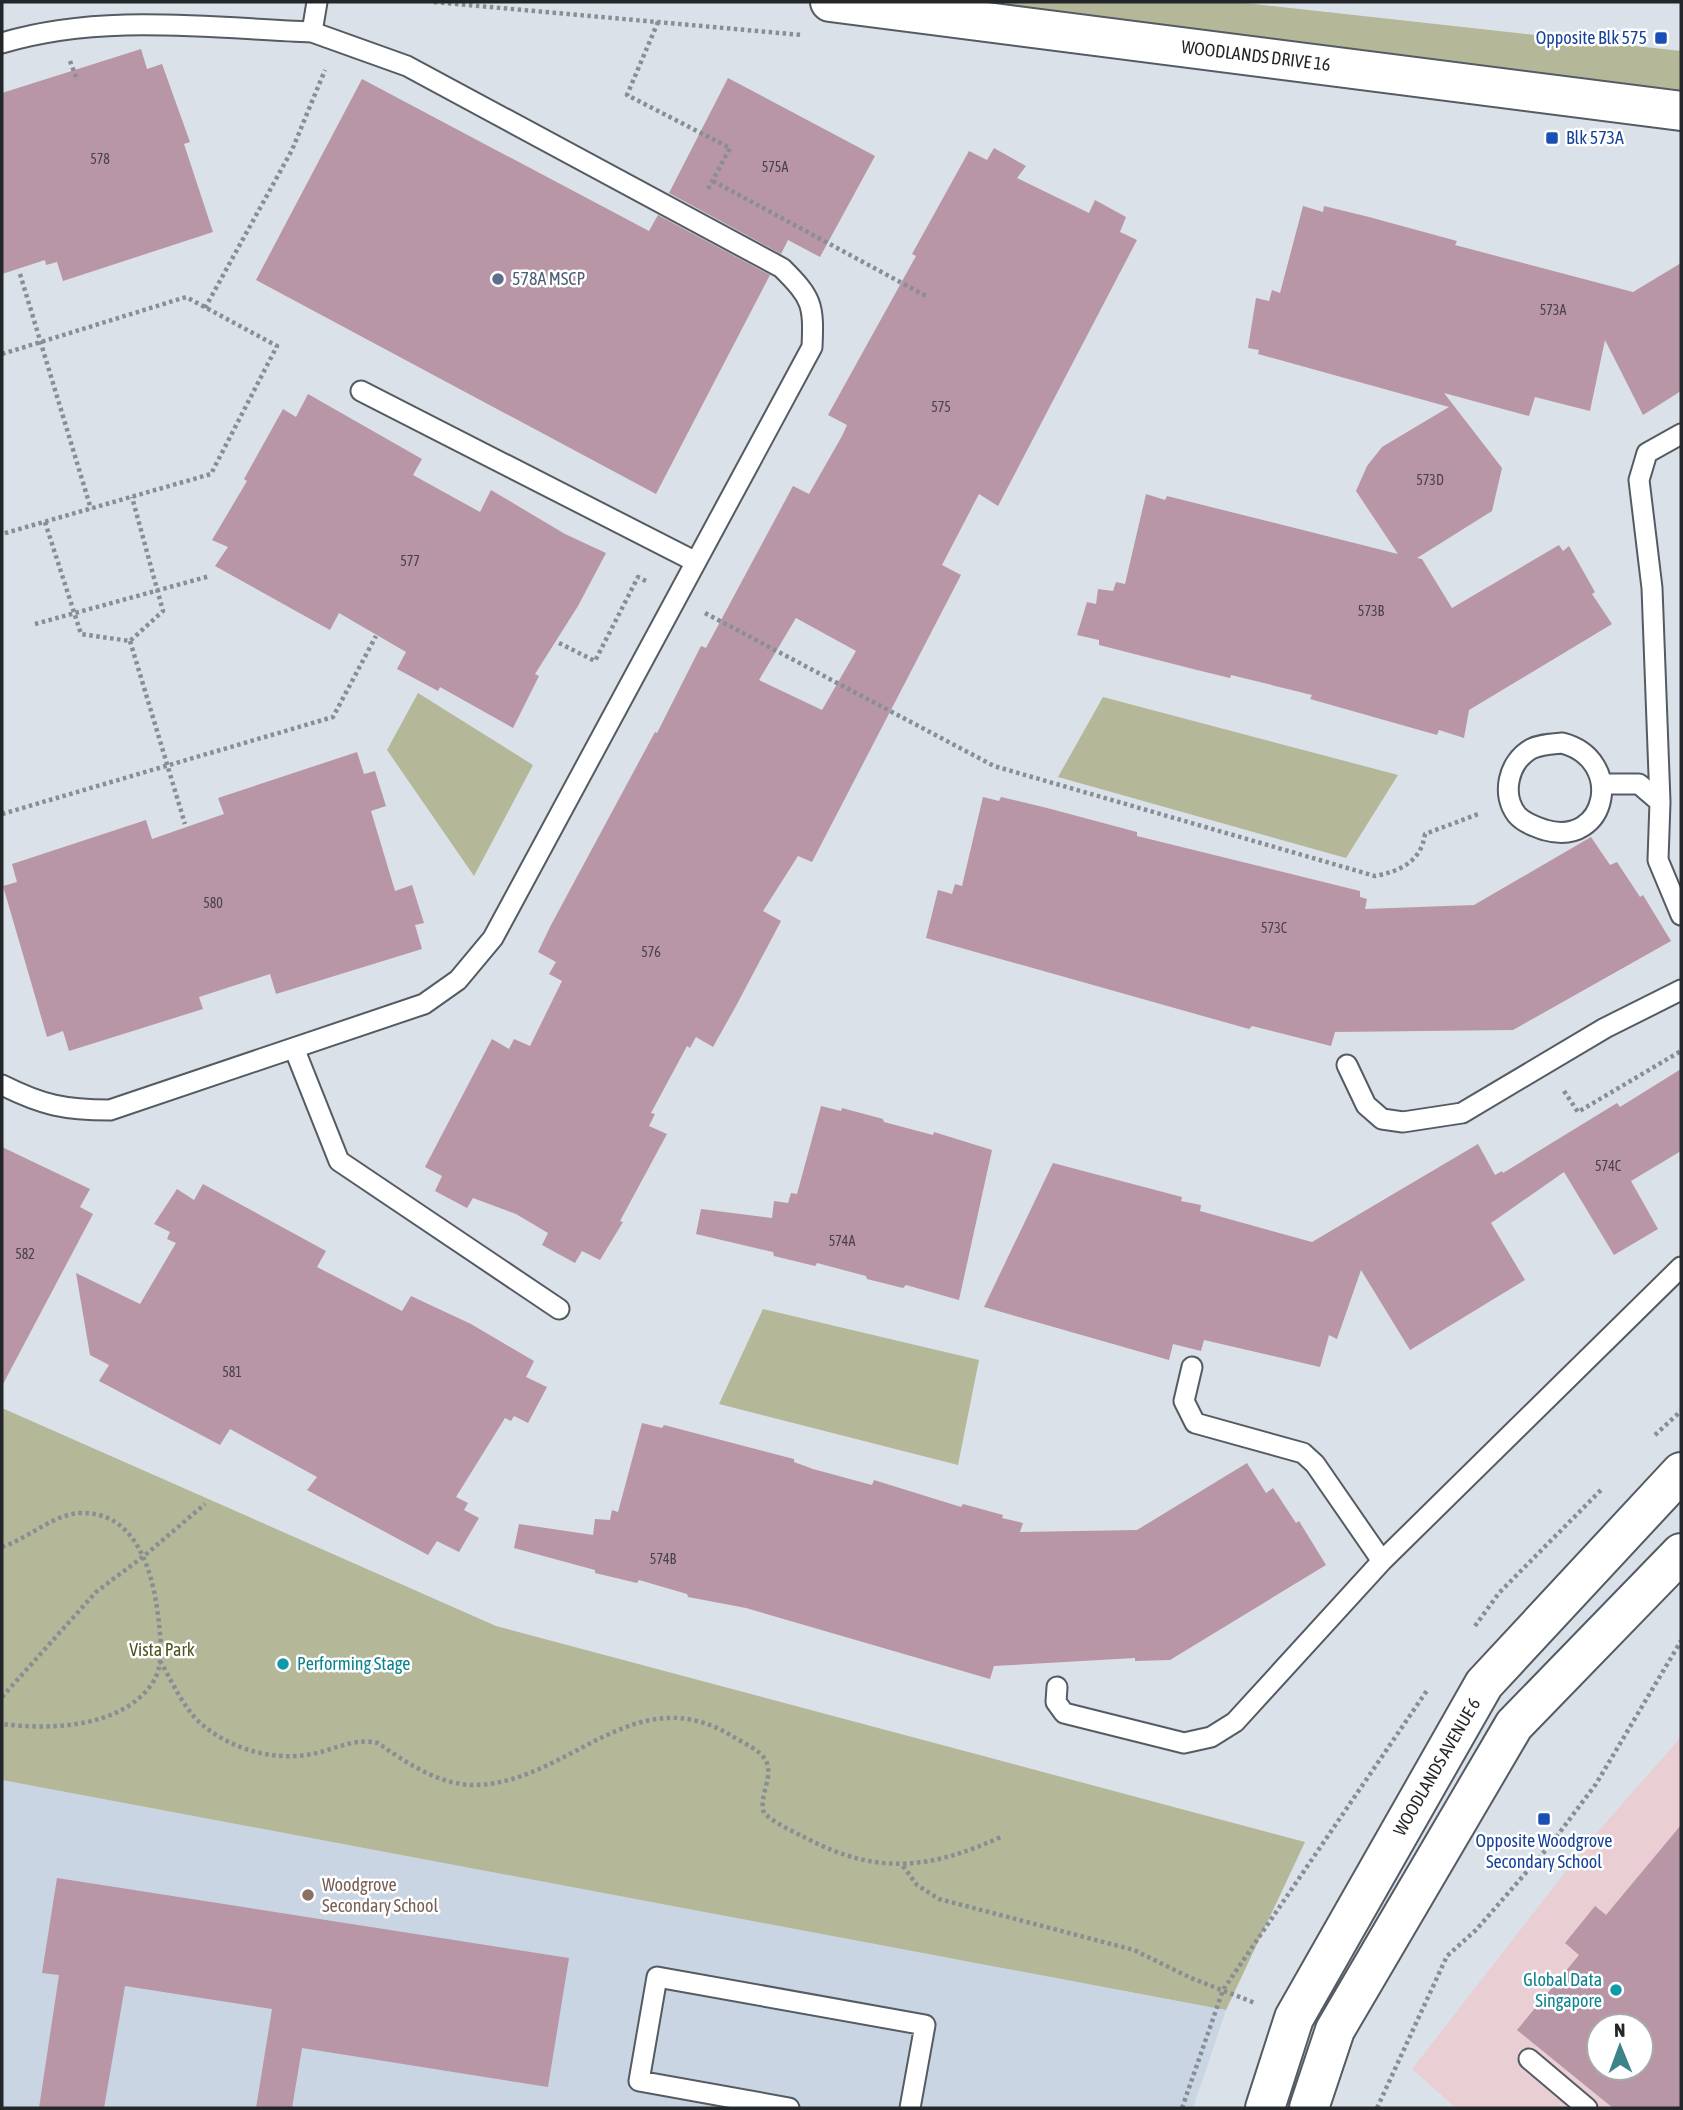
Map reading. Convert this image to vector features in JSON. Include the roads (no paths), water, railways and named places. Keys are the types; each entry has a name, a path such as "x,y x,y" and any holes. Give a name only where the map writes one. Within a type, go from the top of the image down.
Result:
{"street":[{"name":"WOODLANDS DRIVE 16","path":"830,2 1681,111"},
{"name":"WOODLANDS AVENUE 6","path":"1265,2108 1294,2018 1484,1684 1681,1472"},
{"path":"1309,2108 1335,2030 1514,1725 1681,1553"}],"lane":[{"path":"313,32 317,2"},
{"path":"2,43 34,33 115,24 313,32 337,40 407,66 782,268 808,295 813,321 812,347 677,598 493,938 458,980 424,1004 110,1110 69,1110 32,1099 2,1085"},
{"path":"361,391 696,562"},
{"path":"1681,434 1647,453 1639,480 1651,588 1660,802 1658,860 1681,915"},
{"path":"1562,743 1579,748 1598,768 1602,784 1601,804 1592,821 1577,830 1558,834 1533,826 1517,814 1512,802 1509,778 1528,751 1542,744 1562,743"},
{"path":"1602,784 1639,784 1660,802"},
{"path":"1347,1065 1366,1105 1382,1119 1403,1122 1462,1113 1605,1028 1681,990"},
{"path":"294,1048 339,1161 559,1309"},
{"path":"1058,1687 1056,1702 1064,1713 1184,1743 1211,1737 1235,1722 1382,1561 1681,1267"},
{"path":"1192,1367 1184,1401 1195,1423 1303,1453 1315,1464 1382,1561"},
{"path":"789,2108 639,2081 657,1977 925,2025 910,2108"},
{"path":"1529,2059 1587,2108"}],"place":[{"name":"Opposite Blk 575","path":"1661,38"},
{"name":"Blk 573A","path":"1552,138"},
{"name":"578A MSCP","path":"498,279"},
{"name":"Performing Stage","path":"283,1664"},
{"name":"Opposite Woodgrove Secondary School","path":"1544,1819"},
{"name":"Woodgrove Secondary School","path":"308,1895"},
{"name":"Global Data Singapore","path":"1616,1990"}],"park label":[{"name":"Vista Park","path":"162,1650"}]}
